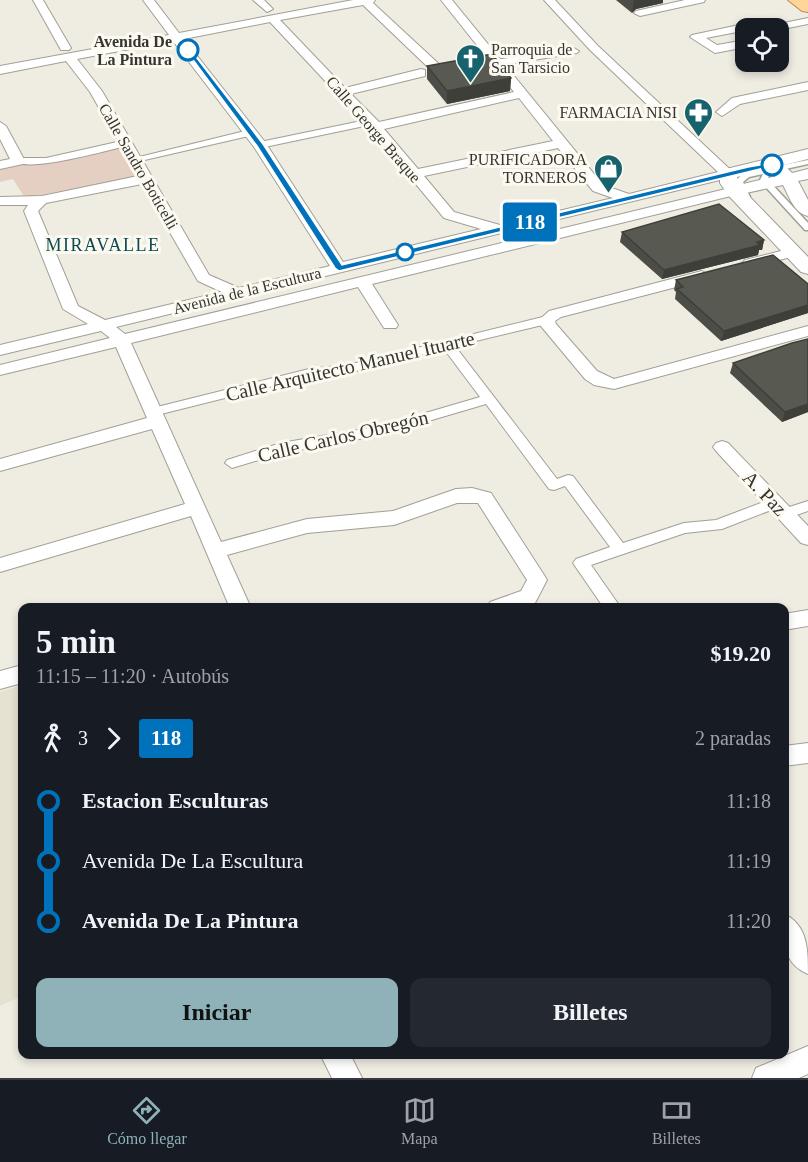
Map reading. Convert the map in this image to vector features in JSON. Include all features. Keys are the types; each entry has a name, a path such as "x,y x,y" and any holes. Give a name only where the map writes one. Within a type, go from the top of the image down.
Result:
{"main road":[{"path":"797,0 806,20"}],"street":[{"name":"Calle Sandro Boticelli","path":"38,0 67,52 96,91 203,278"},
{"path":"148,0 260,145 339,268"},
{"name":"Calle George Braque","path":"258,0 374,124 448,215"},
{"path":"270,14 318,0"},
{"path":"0,60 67,52 270,14 367,0 437,69"},
{"path":"446,0 485,61 522,94 598,188 628,198"},
{"path":"549,0 594,48 734,185 800,256 808,268"},
{"path":"640,13 700,0"},
{"path":"789,24 806,20"},
{"path":"735,29 696,37 715,49 735,45"},
{"path":"343,92 437,69 574,51"},
{"path":"0,70 67,52"},
{"path":"723,112 736,101 808,86"},
{"path":"260,145 522,94"},
{"path":"0,126 18,161"},
{"path":"136,159 249,133"},
{"path":"0,165 18,161 46,161 126,143"},
{"path":"413,174 561,143"},
{"name":"Avenida de la Escultura","path":"779,173 808,154"},
{"path":"779,173 808,211"},
{"name":"Avenida de la Escultura","path":"0,370 362,281 779,173 808,174"},
{"path":"0,201 38,202 146,179"},
{"name":"Avenida de la Escultura","path":"0,350 628,198 734,185"},
{"path":"594,206 598,188"},
{"path":"38,202 31,211 71,309 104,325 121,339 239,603"},
{"path":"445,243 448,215 480,226 501,229"},
{"path":"736,267 800,256"},
{"name":"Calle Arquitecto Manuel Ituarte","path":"0,465 309,373 348,369 547,320 555,314 714,273"},
{"path":"187,305 203,278 238,292"},
{"path":"362,281 390,325"},
{"path":"55,337 71,309"},
{"path":"547,320 548,325 591,375 600,381 614,384 808,331"},
{"path":"447,344 554,484 568,480 620,550"},
{"name":"Calle Carlos Obregón","path":"232,462 281,448 381,430 489,399"},
{"name":"A. Paz","path":"722,447 808,537"},
{"path":"215,551 307,526 394,519 456,496 472,495 484,498 509,540 537,580 528,597 511,603"},
{"path":"609,603 581,563 684,528 717,525 779,509 808,506"},
{"path":"0,565 196,508"},
{"path":"789,621 808,618"},
{"path":"0,681 18,675"},
{"path":"789,755 808,753"},
{"path":"337,1059 348,1078"},
{"path":"766,1078 808,1060"}],"lane":[{"path":"779,173 808,164"},
{"path":"779,173 808,220"},
{"path":"779,173 808,228"}],"shaded area":[{"path":"126,146 142,176 25,198 13,179 0,182 0,168"},
{"path":"18,686 18,998 0,1006 0,692"}],"building":[{"path":"492,54 511,78 447,91 427,66"},
{"path":"719,204 764,240 757,242 760,245 664,270 622,232"},
{"path":"773,255 808,284 808,305 724,331 677,289 683,287 676,280"},
{"path":"808,339 808,404 785,412 733,363 792,343"}],"bus line":[{"name":"118","path":"188,50 260,145 339,268 768,164 772,165"}],"place":[{"name":"Avenida De La Pintura","path":"188,50"},
{"name":"Parroquia de San Tarsicio","path":"470,84"},
{"name":"FARMACIA NISI","path":"698,138"},
{"name":"PURIFICADORA TORNEROS","path":"608,194"}],"district":[{"name":"MIRAVALLE","path":"103,245"}]}
